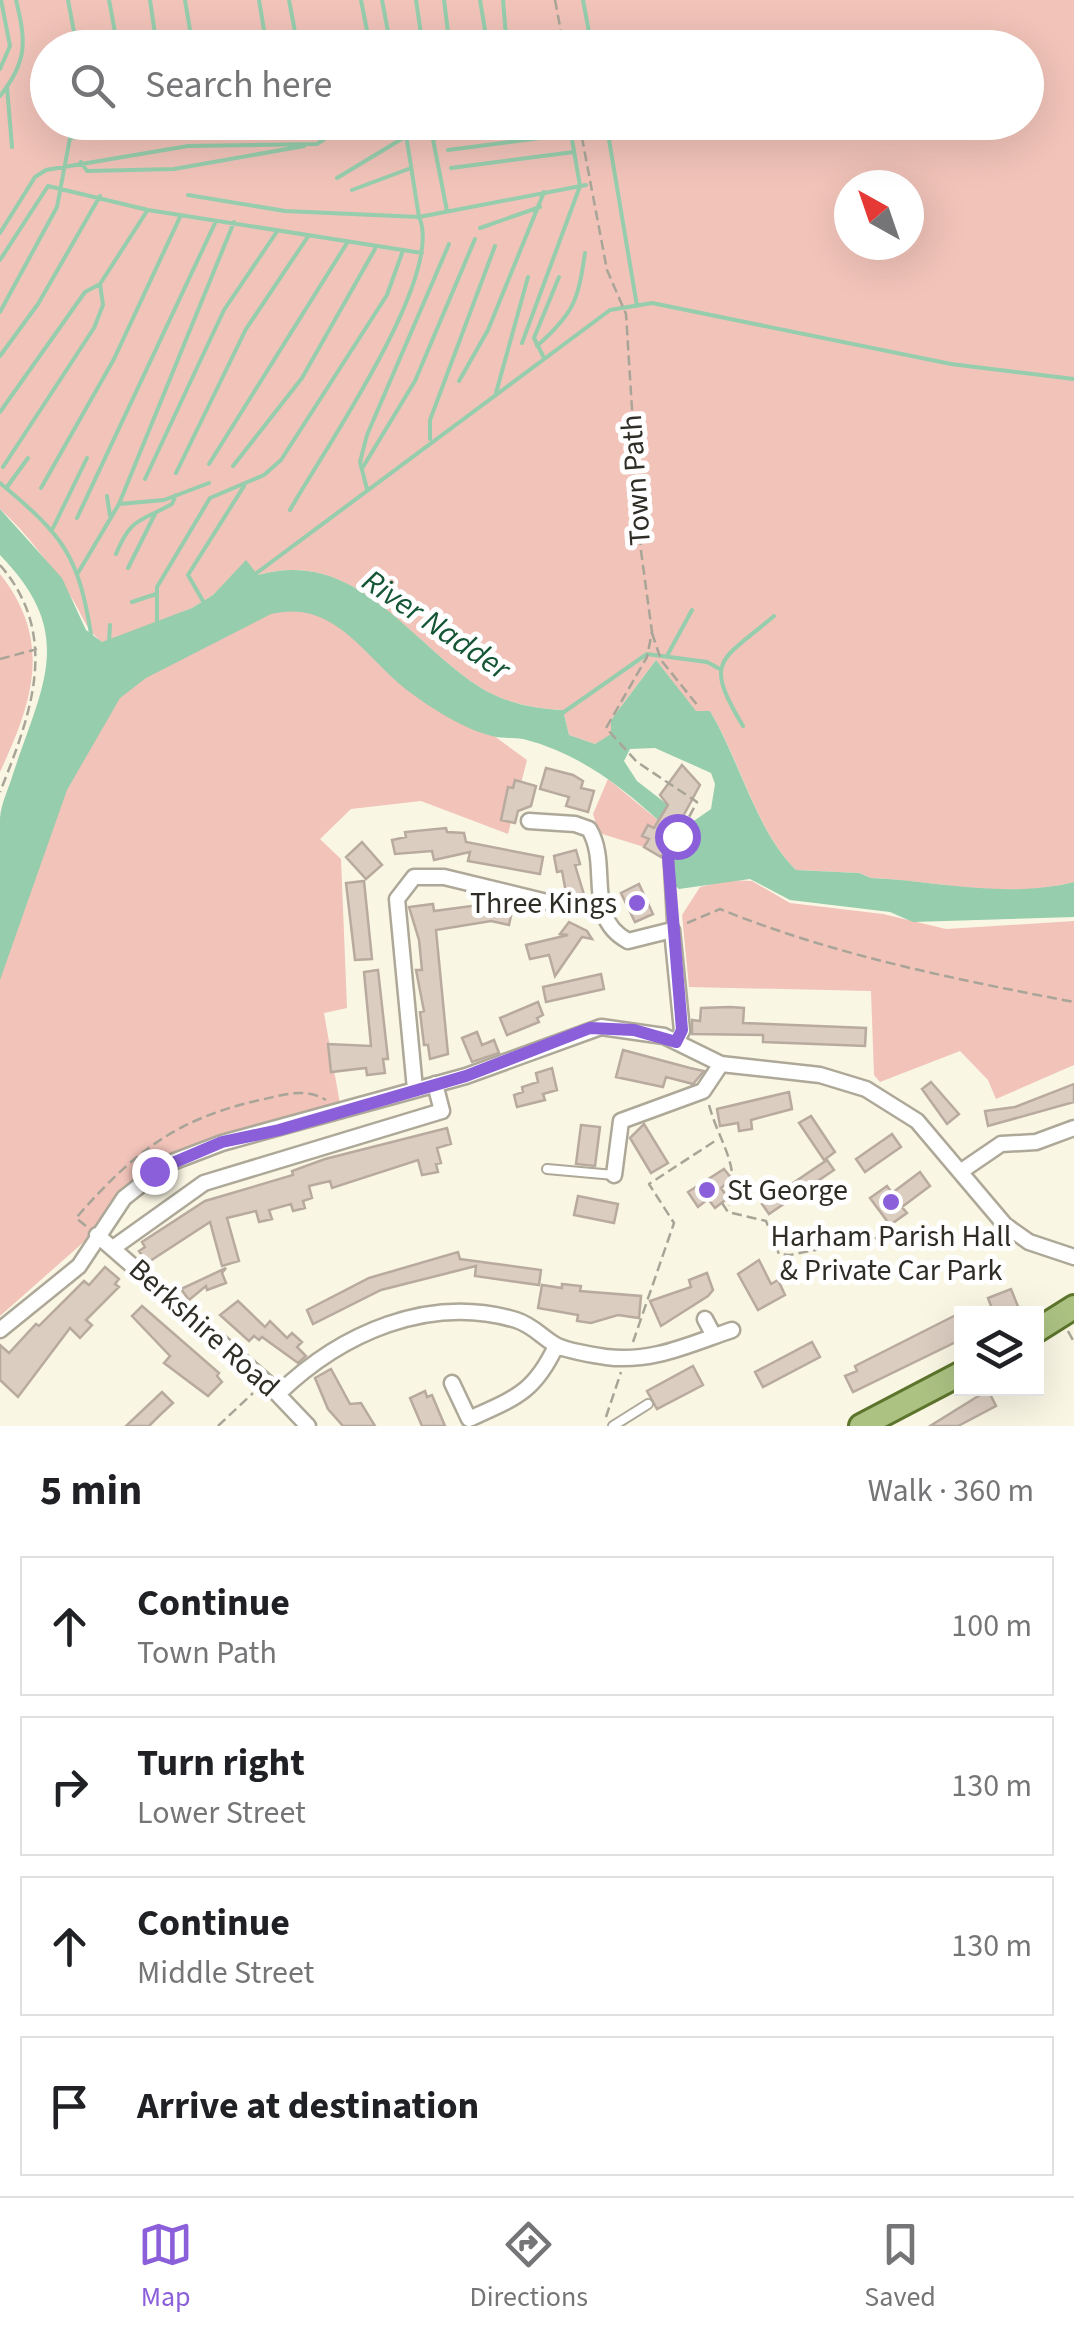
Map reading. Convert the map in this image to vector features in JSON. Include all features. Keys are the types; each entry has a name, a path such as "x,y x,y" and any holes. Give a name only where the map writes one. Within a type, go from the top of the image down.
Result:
{"main road":[{"path":"1044,1332 1072,1324"},
{"path":"861,1426 954,1377"}],"street":[{"path":"528,822 575,824 589,829 599,897 608,927 616,934 628,941 672,930 682,1030 676,1042"},
{"path":"415,1089 397,899 414,877 444,877 555,904"},
{"path":"0,1330 79,1266 97,1235 144,1178 180,1157 435,1084 590,1028 634,1030 676,1042 694,1055 721,1064 820,1075 866,1089 917,1121 994,1216 1016,1234 1074,1257"},
{"path":"614,1175 621,1121 703,1091 721,1064"},
{"path":"113,1248 204,1184 442,1111 435,1084"},
{"path":"960,1172 1002,1144 1036,1142 1074,1128"},
{"name":"Berkshire Road","path":"97,1235 266,1382 308,1426"},
{"path":"278,1394 326,1353 376,1329 420,1315 478,1312 520,1321 556,1346 626,1357 688,1348 732,1330"},
{"path":"705,1319 714,1336"},
{"path":"452,1383 471,1422 527,1392 540,1380 556,1346"}],"lane":[{"path":"668,857 672,930"},
{"path":"547,1169 614,1175"},
{"path":"614,1426 648,1404"}],"path":[{"path":"555,0 561,30"},
{"name":"Town Path","path":"582,140 607,270 626,314 641,552 652,632 652,646 608,720 606,732 632,757 697,802 668,857"},
{"path":"0,566 23,598 39,648 36,680 0,792"},
{"path":"652,632 662,651 661,660 698,706"},
{"path":"0,659 39,648"},
{"path":"672,930 720,909 788,936 972,982 1074,1002"},
{"path":"703,1091 718,1138 735,1168 728,1212 766,1221 779,1254 790,1256 896,1234"},
{"path":"602,1426 674,1223 650,1184 718,1138"},
{"path":"722,1203 728,1207"},
{"path":"218,1426 266,1382"}],"shaded area":[{"path":"0,0 1074,0 1074,882 998,889 796,870 759,815 710,711 696,712 656,660 611,720 612,734 595,744 569,735 563,710 524,705 488,692 382,606 325,575 293,570 258,575 246,561 213,595 192,608 102,642 87,626 38,550 0,509"},
{"path":"0,509 62,578 86,630 102,642 192,608 213,595 246,560 258,575 294,570 326,575 355,588 488,692 525,705 563,710 569,735 595,744 611,734 611,720 656,660 696,711 710,711 769,835 796,870 998,889 1074,882 1074,917 913,922 890,912 790,900 750,879 679,889 672,883 672,859 688,825 711,809 715,784 711,773 655,748 630,749 624,761 637,781 668,805 659,821 613,783 561,752 523,739 481,733 450,718 411,693 332,623 294,611 271,614 146,678 120,698 67,790 0,980 1,812 47,660 39,610 24,583 0,555"},
{"path":"0,574 27,623 32,672 21,721 0,772"},
{"path":"310,602 527,760 508,834 421,801 351,809 320,839 341,859 347,1008 324,1013 340,1104 180,1157 0,1316 0,950 100,688 257,609"},
{"path":"608,779 659,821 643,836 649,839 644,847 599,833 593,814"},
{"path":"728,880 752,881 790,903 883,914 946,929 1074,921 1074,1065 996,1099 988,1080 960,1051 880,1082 874,1075 871,991 689,987 682,915 700,887"}],"building":[{"path":"682,765 700,785 661,857 644,847 649,839 642,836 648,825 654,828 668,805 660,795"},
{"path":"546,768 573,775 583,781 581,788 594,791 588,812 566,806 569,797 540,789"},
{"path":"515,780 536,786 531,806 518,811 515,823 501,820 508,787 513,788"},
{"path":"446,828 447,832 464,833 466,842 543,857 540,874 468,861 470,852 434,860 432,851 395,854 392,840 406,837 405,832"},
{"path":"362,842 382,865 366,879 346,857"},
{"path":"576,850 580,864 575,865 589,911 570,914 562,871 557,872 554,856"},
{"path":"364,881 372,959 355,960 346,883"},
{"name":"Three Kings","path":"639,884 653,914 635,922 621,893"},
{"path":"433,904 434,911 479,905 512,911 509,925 491,921 436,930 448,1054 430,1059 428,1045 424,1045 420,1012 424,1011 416,970 422,970 419,940 409,907"},
{"path":"569,922 587,931 592,939 582,937 555,976 549,955 530,959 526,945 568,935 560,934"},
{"path":"378,970 388,1059 383,1059 385,1073 367,1075 366,1068 331,1072 328,1044 371,1046 364,972"},
{"path":"601,974 604,989 546,1002 543,987"},
{"path":"538,1002 543,1015 537,1018 539,1022 507,1035 500,1018"},
{"path":"701,1008 744,1008 743,1023 866,1028 865,1046 763,1042 763,1035 692,1034 692,1020 700,1021"},
{"path":"477,1032 482,1045 494,1040 499,1053 472,1062 462,1038"},
{"path":"623,1050 704,1071 693,1084 666,1077 663,1087 616,1077"},
{"path":"552,1068 557,1090 543,1094 545,1100 517,1107 514,1095 523,1092 522,1087 538,1082 536,1073"},
{"path":"931,1082 959,1114 947,1124 922,1089"},
{"path":"1074,1084 1074,1102 988,1126 985,1111 1015,1107"},
{"path":"789,1092 792,1109 751,1120 752,1129 739,1131 738,1123 720,1126 717,1109"},
{"path":"811,1116 835,1152 824,1160 799,1123"},
{"path":"644,1124 668,1163 651,1173 630,1138"},
{"path":"581,1125 600,1127 595,1166 576,1164"},
{"path":"447,1128 451,1144 437,1148 441,1163 436,1164 438,1172 422,1175 418,1160 332,1188 330,1181 309,1186 312,1198 303,1201 305,1208 293,1211 291,1204 269,1210 272,1219 259,1222 256,1211 227,1218 239,1261 222,1266 210,1222 147,1263 139,1251 145,1247 142,1242 205,1201 293,1175 292,1171 325,1159"},
{"path":"892,1134 901,1147 865,1172 856,1159"},
{"path":"827,1160 834,1170 769,1214 762,1204"},
{"name":"St George","path":"724,1169 732,1179 721,1188 728,1198 715,1208 708,1199 698,1207 688,1192"},
{"name":"Harham Parish Hall & Private Car Park","path":"920,1172 930,1186 902,1207 907,1213 890,1225 870,1198 887,1186 892,1193"},
{"path":"578,1196 618,1204 614,1223 574,1215"},
{"path":"458,1252 460,1259 541,1270 539,1285 475,1276 476,1266 381,1290 313,1324 307,1310 369,1278"},
{"path":"759,1260 771,1284 778,1280 785,1295 758,1310 738,1274"},
{"path":"105,1267 119,1279 115,1284 119,1287 86,1320 92,1325 80,1338 70,1328 18,1397 0,1380 0,1345 9,1353 84,1281 89,1285"},
{"path":"226,1268 222,1273 226,1283 207,1290 206,1286 189,1300 181,1289"},
{"path":"707,1273 713,1290 708,1296 661,1326 650,1301 691,1287 689,1280"},
{"path":"562,1284 581,1286 580,1291 641,1296 639,1318 618,1315 591,1323 577,1321 578,1315 538,1308 542,1285 562,1288"},
{"path":"1011,1289 1018,1306 991,1306 988,1298"},
{"path":"238,1301 265,1327 270,1321 287,1338 292,1333 302,1342 297,1347 306,1356 298,1363 262,1337 259,1340 254,1336 249,1341 220,1315"},
{"path":"142,1306 219,1373 222,1382 208,1396 164,1363 170,1356 132,1316"},
{"path":"954,1316 954,1343 853,1392 845,1376 857,1371 855,1366"},
{"path":"812,1342 820,1357 763,1387 755,1372"},
{"path":"693,1366 703,1385 657,1409 647,1391"},
{"path":"331,1369 350,1404 361,1403 375,1426 343,1426 328,1409 315,1378"},
{"path":"425,1391 427,1397 432,1395 445,1426 422,1426 410,1398"},
{"path":"162,1392 173,1403 149,1426 126,1426"},
{"path":"978,1396 991,1396 996,1406 958,1426 930,1426"}],"waterway":[{"path":"0,69 10,46 1,0"},
{"path":"0,96 16,72 22,50 16,0"},
{"path":"68,0 74,30"},
{"path":"109,0 115,30"},
{"path":"150,0 154,30"},
{"path":"185,0 190,30"},
{"path":"259,0 264,30"},
{"path":"289,0 295,30"},
{"path":"361,0 367,30"},
{"path":"382,0 388,30"},
{"path":"416,0 420,30"},
{"path":"444,0 448,30"},
{"path":"480,0 485,30"},
{"path":"503,0 506,30"},
{"path":"583,0 589,30"},
{"path":"7,87 12,147"},
{"path":"0,312 57,207 70,140"},
{"path":"0,233 35,177 46,170 188,146 317,144 323,140"},
{"path":"337,178 400,140"},
{"path":"188,195 285,211 419,217 407,140"},
{"path":"433,140 447,211"},
{"path":"448,150 525,140"},
{"path":"522,343 580,186 572,140"},
{"path":"609,140 637,306"},
{"path":"81,162 87,171 174,169 304,146"},
{"path":"451,168 574,152"},
{"path":"352,190 411,168"},
{"path":"290,510 352,408 398,320 415,279 423,244 419,217 586,185"},
{"path":"0,260 48,186 148,210 422,253"},
{"path":"459,381 488,330 544,192"},
{"path":"0,356 38,304 100,196"},
{"path":"480,228 540,207"},
{"path":"0,412 85,292 100,284 147,211"},
{"path":"41,488 114,359 180,217"},
{"path":"77,518 216,221"},
{"path":"119,504 234,222"},
{"path":"145,479 224,310 276,233"},
{"path":"176,473 246,329 309,235"},
{"path":"363,467 415,381 475,239"},
{"path":"209,464 347,243"},
{"path":"367,489 360,462 367,435 449,244"},
{"path":"430,439 430,420 495,246"},
{"path":"233,466 302,378 375,249"},
{"path":"157,624 157,587 210,498 264,475 281,460 387,295 402,253"},
{"path":"537,346 567,315 580,283 585,253"},
{"path":"496,393 528,277"},
{"path":"544,358 534,338 559,277"},
{"path":"3,467 94,328 103,305 100,284"},
{"path":"254,575 610,310 652,303 951,364 1074,379"},
{"path":"7,487 28,458"},
{"path":"53,528 87,458"},
{"path":"0,483 39,517 64,548 80,584 91,634"},
{"path":"78,573 119,504 164,500 209,483"},
{"path":"203,601 188,575 244,486"},
{"path":"116,554 132,527 172,504 176,495"},
{"path":"107,496 110,516"},
{"path":"128,568 155,514"},
{"path":"132,602 156,594"},
{"path":"668,654 692,610"},
{"path":"743,726 723,687 723,663 774,616"},
{"path":"109,641 110,625"},
{"path":"561,714 647,654 707,662 720,669"}],"place":[{"name":"Three Kings","path":"637,903"},
{"name":"St George","path":"707,1190"},
{"name":"Harham Parish Hall & Private Car Park","path":"891,1202"}],"route":[{"path":"154,1171 222,1142 279,1130 466,1076 590,1028 650,1032 676,1042 682,1030 668,857 677,836"}],"water label":[{"name":"River Nadder","path":"436,625"}]}
